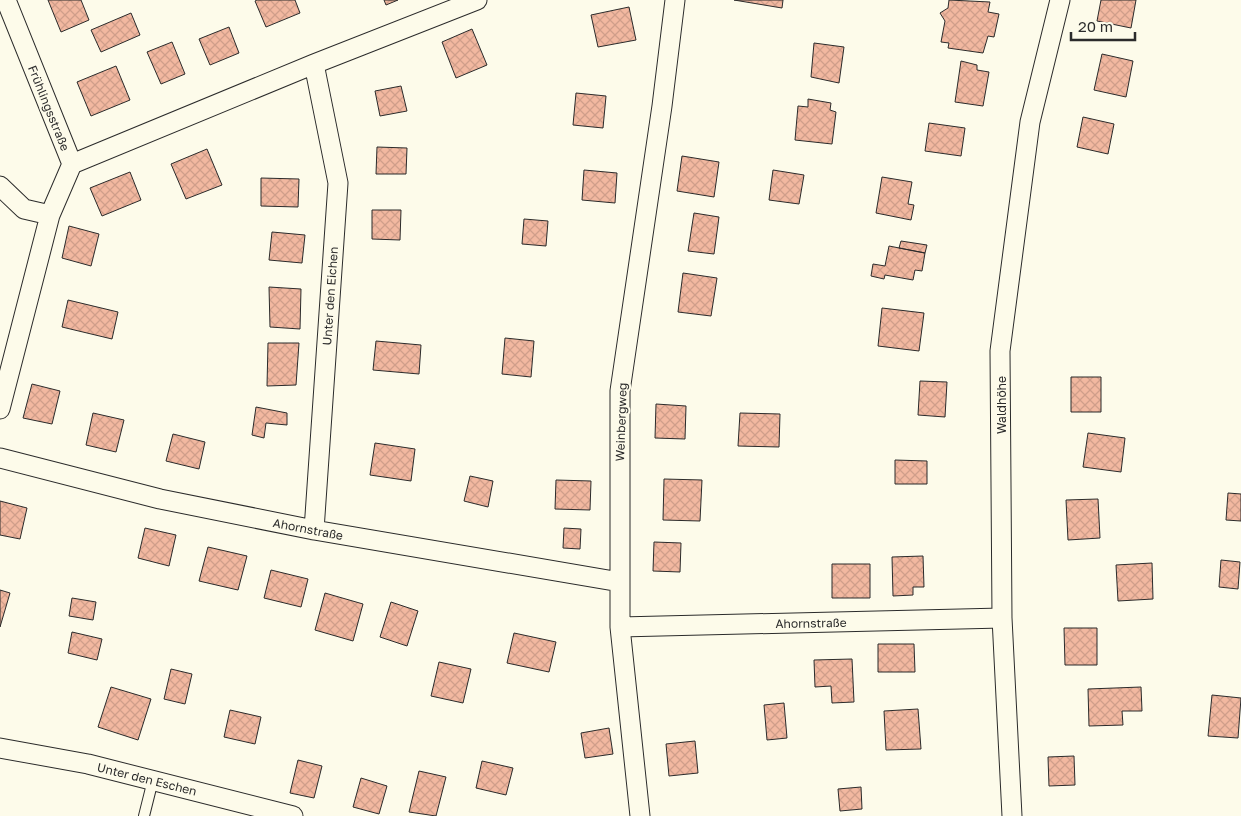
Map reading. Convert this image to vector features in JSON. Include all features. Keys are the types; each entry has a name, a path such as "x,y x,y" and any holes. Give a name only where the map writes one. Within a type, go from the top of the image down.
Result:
{"street":[{"name":"Frühlingsstraße","path":"0,410 50,215 72,164 6,0"},
{"path":"72,164 314,64 477,0"},
{"name":"Weinbergweg","path":"640,816 620,627 620,391 662,106 675,0"},
{"name":"Waldhöhe","path":"1012,816 1002,618 1000,351 1030,122 1060,0"},
{"name":"Unter den Eichen","path":"314,64 338,183 314,530"},
{"path":"0,186 24,209 50,215"},
{"name":"Ahornstraße","path":"0,458 160,499 314,530 620,582"},
{"name":"Ahornstraße","path":"620,627 1002,618"},
{"name":"Unter den Eschen","path":"0,748 88,764 293,816"}],"lane":[{"path":"144,816 153,780"}],"building":[{"path":"48,0 81,0 89,20 61,32"},
{"path":"295,0 300,13 266,27 255,1"},
{"path":"384,0 398,0 386,5"},
{"path":"734,0 783,0 782,8"},
{"path":"949,0 990,2 988,12 999,14 994,37 988,36 983,53 948,48 949,43 941,42 945,21 940,13 948,8"},
{"path":"1101,0 1136,0 1131,28 1097,21"},
{"path":"629,7 636,40 598,47 591,15"},
{"path":"131,13 140,35 101,52 91,30"},
{"path":"229,27 239,53 210,65 199,39"},
{"path":"472,29 487,65 456,78 442,42"},
{"path":"172,42 185,74 161,84 147,52"},
{"path":"814,43 844,47 839,83 811,77"},
{"path":"1102,54 1133,61 1126,97 1094,90"},
{"path":"961,61 977,65 977,70 989,72 983,106 955,102"},
{"path":"116,66 130,100 91,116 77,82"},
{"path":"401,86 407,111 380,116 375,91"},
{"path":"576,93 606,96 603,128 573,125"},
{"path":"808,99 831,103 830,110 836,112 832,144 795,140 798,106 808,107"},
{"path":"1083,117 1114,124 1108,154 1077,147"},
{"path":"929,123 965,128 961,156 925,151"},
{"path":"377,147 407,148 406,174 376,174"},
{"path":"207,149 222,185 186,199 171,164"},
{"path":"682,156 719,162 714,197 677,191"},
{"path":"584,170 617,173 615,203 582,200"},
{"path":"773,170 804,175 799,204 769,200"},
{"path":"130,172 141,200 102,216 90,188"},
{"path":"882,177 912,182 908,204 914,205 911,220 876,213"},
{"path":"261,178 299,179 298,207 261,206"},
{"path":"372,210 401,210 400,240 372,239"},
{"path":"694,213 719,217 714,254 688,251"},
{"path":"524,219 548,221 546,246 522,244"},
{"path":"69,226 99,234 91,266 62,258"},
{"path":"272,232 305,235 302,263 269,260"},
{"path":"901,241 927,245 925,253 899,248"},
{"path":"889,246 925,253 922,271 915,270 913,280 885,275 884,279 871,276 873,264 885,266"},
{"path":"683,273 717,278 711,316 678,312"},
{"path":"269,287 301,289 300,329 270,327"},
{"path":"68,300 118,312 112,339 62,327"},
{"path":"882,308 924,313 919,351 878,346"},
{"path":"505,338 534,341 531,377 502,374"},
{"path":"376,341 421,345 419,374 373,370"},
{"path":"268,343 299,343 296,385 267,386"},
{"path":"1071,377 1101,377 1101,412 1071,412"},
{"path":"920,381 947,382 945,417 918,415"},
{"path":"32,384 60,391 52,424 23,418"},
{"path":"656,404 686,406 685,439 655,438"},
{"path":"256,407 287,413 287,425 266,423 264,438 252,435"},
{"path":"93,413 124,420 116,452 86,445"},
{"path":"740,413 780,414 779,447 738,446"},
{"path":"1088,433 1125,438 1121,472 1083,467"},
{"path":"173,434 205,442 199,469 166,461"},
{"path":"375,443 415,449 411,481 370,475"},
{"path":"895,460 927,461 927,484 895,484"},
{"path":"470,476 493,481 488,507 464,501"},
{"path":"664,479 702,480 700,521 663,520"},
{"path":"556,480 591,481 590,510 555,509"},
{"path":"1228,493 1241,494 1241,521 1226,520"},
{"path":"1098,499 1100,538 1068,540 1066,500"},
{"path":"0,501 27,508 20,539 0,535"},
{"path":"145,528 176,535 169,566 138,558"},
{"path":"564,528 581,529 580,549 563,548"},
{"path":"654,542 681,543 680,572 653,571"},
{"path":"208,547 247,556 238,590 199,581"},
{"path":"923,556 924,587 913,587 913,595 893,596 892,557"},
{"path":"1221,560 1240,562 1238,589 1219,587"},
{"path":"1152,563 1153,599 1118,601 1116,565"},
{"path":"832,564 870,564 870,598 832,598"},
{"path":"271,570 308,579 301,607 264,598"},
{"path":"0,590 10,593 0,627"},
{"path":"325,593 363,604 353,641 315,630"},
{"path":"72,598 96,602 93,620 69,616"},
{"path":"391,602 418,611 407,646 380,637"},
{"path":"1064,628 1097,628 1097,665 1065,665"},
{"path":"72,632 102,639 97,660 68,653"},
{"path":"514,633 556,642 549,672 507,663"},
{"path":"878,644 914,644 915,672 878,672"},
{"path":"852,659 854,702 832,703 831,686 815,687 814,660"},
{"path":"439,662 471,669 463,703 431,696"},
{"path":"171,669 192,674 185,704 164,699"},
{"path":"111,687 151,699 138,740 98,727"},
{"path":"1141,687 1142,711 1122,711 1123,725 1089,726 1088,689"},
{"path":"1212,695 1241,698 1238,738 1208,736"},
{"path":"784,703 787,738 767,740 764,705"},
{"path":"918,709 921,749 886,750 884,711"},
{"path":"230,710 261,717 255,744 224,737"},
{"path":"609,728 613,754 585,758 581,733"},
{"path":"695,741 698,773 669,776 666,744"},
{"path":"1074,756 1075,785 1049,786 1048,757"},
{"path":"298,760 322,766 314,798 290,793"},
{"path":"482,761 513,768 506,795 476,788"},
{"path":"419,771 446,777 436,816 409,812"},
{"path":"361,778 387,786 379,814 353,807"},
{"path":"861,787 862,809 840,811 838,789"}]}
